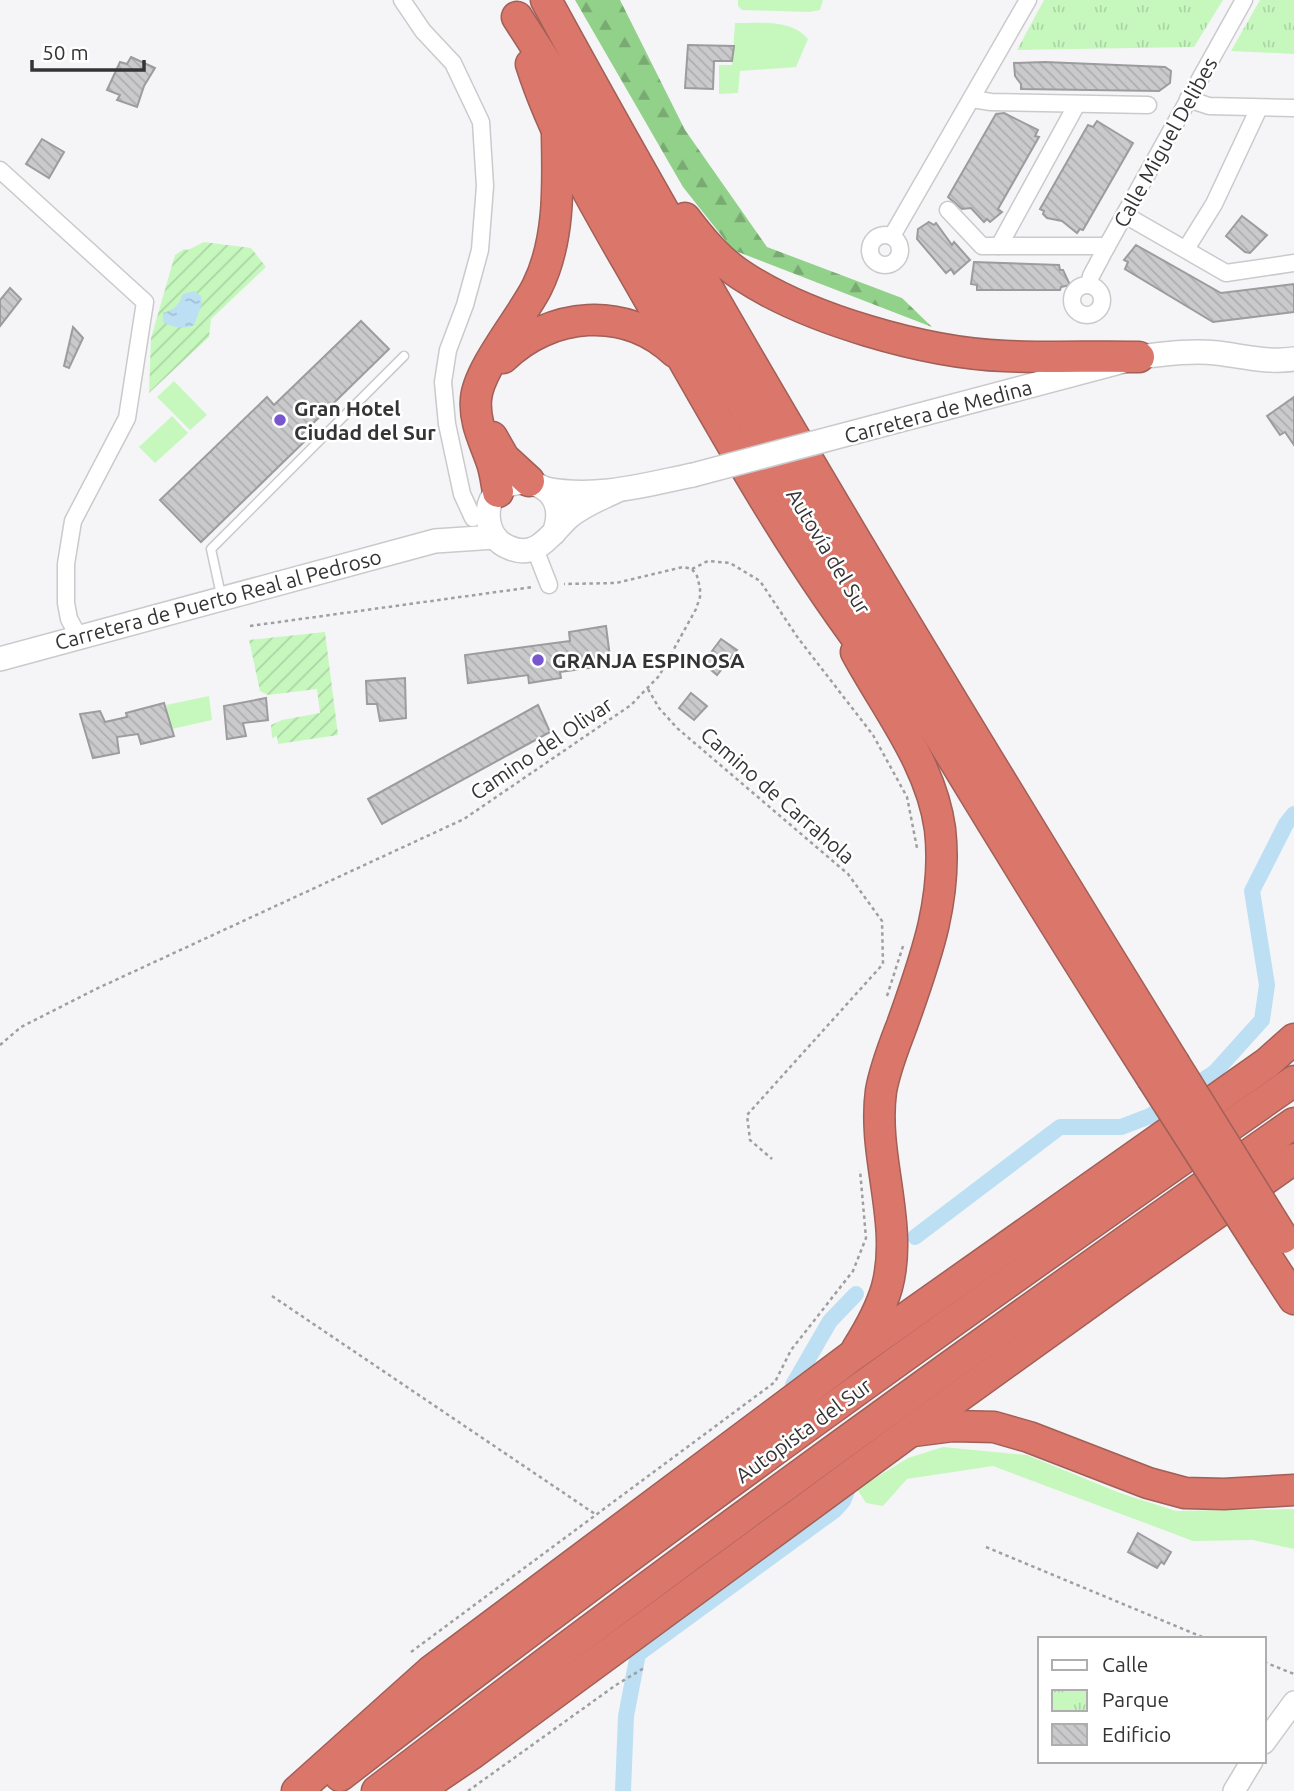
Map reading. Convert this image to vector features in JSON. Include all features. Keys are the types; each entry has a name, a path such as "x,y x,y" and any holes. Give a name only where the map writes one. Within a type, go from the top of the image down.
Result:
{"highway":[{"name":"Autovía del Sur","path":"546,0 596,91 1163,1071"},
{"name":"Autovía del Sur","path":"513,9 560,84 816,530 1014,859 1163,1071"},
{"path":"513,9 531,67 557,131 684,360 806,565 844,622 879,667 961,793 1014,859"},
{"path":"596,91 647,154 675,205 701,239 741,275 793,303 889,337 959,350 1003,356 1139,357"},
{"path":"495,497 491,458 479,429 476,396 481,379 525,311 548,258 557,196 557,131"},
{"path":"537,485 504,458 487,427 484,410 488,381 514,346 549,327 568,322 603,319 620,322 651,334 666,343 684,360"},
{"path":"844,622 857,653 911,747 928,786 939,825 943,863 940,901 931,942 881,1090 881,1154 891,1230 891,1262 887,1288 874,1318 852,1356"},
{"path":"297,1791 431,1671 852,1356 1266,1063 1294,1039"},
{"path":"1163,1071 1281,1250 1294,1299"},
{"name":"Autopista del Sur","path":"321,1791 450,1691 844,1399 1294,1081"},
{"name":"Autopista del Sur","path":"377,1791 862,1430 1119,1245 1294,1124"},
{"path":"417,1791 473,1753 911,1431 1294,1159"},
{"path":"911,1431 953,1426 994,1427 1029,1437 1148,1483 1185,1493 1294,1490"}],"main road":[{"name":"Carretera de Medina","path":"616,491 694,475 1139,357 1176,352 1216,353 1262,361 1294,373"},
{"name":"Carretera de Medina","path":"1262,361 1294,359"},
{"path":"435,541 473,518 495,497 518,481 565,493 616,491"},
{"path":"537,485 552,496 558,512 554,533"},
{"path":"495,497 488,520 495,537 513,550 535,549 549,540 570,517 590,503 616,491"},
{"path":"435,541 495,537"},
{"name":"Carretera de Puerto Real al Pedroso","path":"0,659 435,541"}],"street":[{"path":"402,0 423,31 453,63 481,122 485,186 480,250 466,305 448,350 443,382 447,424 462,494 473,518"},
{"path":"892,236 1028,0"},
{"name":"Calle Miguel Delibes","path":"1089,285 1107,246 1244,0"},
{"path":"972,99 991,102 1148,105"},
{"path":"1188,99 1209,106 1294,108"},
{"path":"999,246 1077,104"},
{"path":"1186,249 1214,204 1259,108"},
{"path":"0,170 145,302 127,418 73,521 66,564 66,603 69,619 79,637"},
{"path":"947,210 982,246 1107,246"},
{"path":"1125,215 1226,273 1294,262"},
{"path":"535,549 549,585"},
{"path":"1266,1740 1294,1702"},
{"path":"1234,1791 1251,1763"}],"lane":[{"path":"222,598 211,549 404,356"}],"path":[{"path":"250,626 549,585 616,583 684,567 692,569 708,561 730,564 760,581 798,638 873,735 907,797 918,852"},
{"name":"Camino del Olivar","path":"0,1045 21,1027 96,989 464,819 631,705 659,676 700,597 697,576 692,569"},
{"name":"Camino de Carrahola","path":"648,689 659,708 677,728 848,874 882,921 883,964 747,1115 750,1140 772,1159"},
{"path":"887,996 906,936"},
{"path":"411,1652 775,1382 791,1350 853,1271 866,1238 860,1168"},
{"path":"272,1296 595,1514"},
{"path":"986,1547 1202,1637"},
{"path":"1266,1663 1294,1674"},
{"path":"468,1791 615,1685 644,1668"}],"green space":[{"path":"575,0 620,0 685,130 767,247 902,298 932,327 733,250 683,187"},
{"path":"738,0 823,0 820,10 809,12 742,10 738,6"},
{"path":"1044,0 1223,0 1194,47 1017,50"},
{"path":"1260,0 1294,0 1294,54 1231,51"},
{"path":"735,23 775,23 801,33 808,39 796,67 740,71 738,93 719,94 719,65 732,65"},
{"path":"204,242 251,248 266,267 211,319 209,337 149,393 151,338 175,255"},
{"path":"174,381 207,415 190,430 157,397"},
{"path":"172,416 188,433 155,463 139,447"},
{"path":"325,632 338,735 278,744 277,736 272,738 271,725 282,720 320,713 317,689 268,695 260,691 249,640"},
{"path":"209,696 212,720 172,729 166,705"},
{"path":"943,1447 1027,1455 1120,1493 1176,1511 1294,1509 1294,1549 1253,1540 1193,1541 993,1466 907,1479 883,1506 866,1503 857,1489 908,1458"}],"water":[{"path":"194,291 201,296 202,304 194,325 178,327 163,322 163,313 176,307 183,294"}],"building":[{"path":"688,45 734,46 732,61 714,61 713,89 685,88"},
{"path":"131,57 155,68 144,86 137,107 117,100 120,95 107,90 120,62 127,64"},
{"path":"1014,63 1165,67 1171,71 1170,83 1159,91 1021,89 1015,76"},
{"path":"1004,113 1038,130 1035,136 1039,137 998,209 1002,212 990,222 987,219 984,222 971,208 962,209 948,197 996,114"},
{"path":"1097,121 1133,143 1083,230 1080,229 1077,233 1062,221 1047,218 1040,209 1088,125 1093,127"},
{"path":"42,139 64,152 49,178 26,164"},
{"path":"1242,216 1267,235 1250,253 1226,236"},
{"path":"929,222 934,225 936,223 952,245 954,242 970,260 954,274 951,269 946,273 917,239 918,229"},
{"path":"1136,245 1221,293 1294,284 1294,312 1213,322 1125,269 1128,262 1124,260"},
{"path":"974,262 1059,265 1070,285 1061,287 1060,290 977,290 977,285 971,284"},
{"path":"10,288 21,299 0,326 0,300"},
{"name":"Gran Hotel Ciudad del Sur","path":"361,321 389,349 301,435 306,440 201,542 160,500 267,397 274,405"},
{"path":"73,327 83,338 69,368 64,366"},
{"path":"1294,397 1294,445 1285,432 1280,435 1267,416"},
{"name":"GRANJA ESPINOSA","path":"606,626 611,665 560,672 561,678 529,683 528,675 468,683 465,655 570,641 569,632"},
{"path":"721,639 737,650 717,675 703,663"},
{"path":"405,678 406,718 380,721 377,704 367,704 366,681"},
{"path":"691,693 707,706 694,720 679,708"},
{"path":"266,698 268,720 243,723 246,736 227,739 224,706"},
{"path":"164,703 174,736 141,744 138,734 117,737 119,753 93,758 80,714 100,711 105,722 127,717 126,713"},
{"path":"538,705 550,732 382,824 368,799"},
{"path":"1138,1533 1171,1552 1164,1564 1161,1562 1157,1568 1128,1552"}],"waterway":[{"path":"915,1237 1060,1127 1121,1127 1150,1116 1215,1072 1262,1020 1267,985 1252,891 1286,824 1294,814"},
{"path":"793,1385 830,1321 856,1294"},
{"path":"623,1791 626,1716 638,1654 835,1510 847,1491"}],"place":[{"name":"Gran Hotel Ciudad del Sur","path":"280,420"},
{"name":"GRANJA ESPINOSA","path":"538,660"}]}
